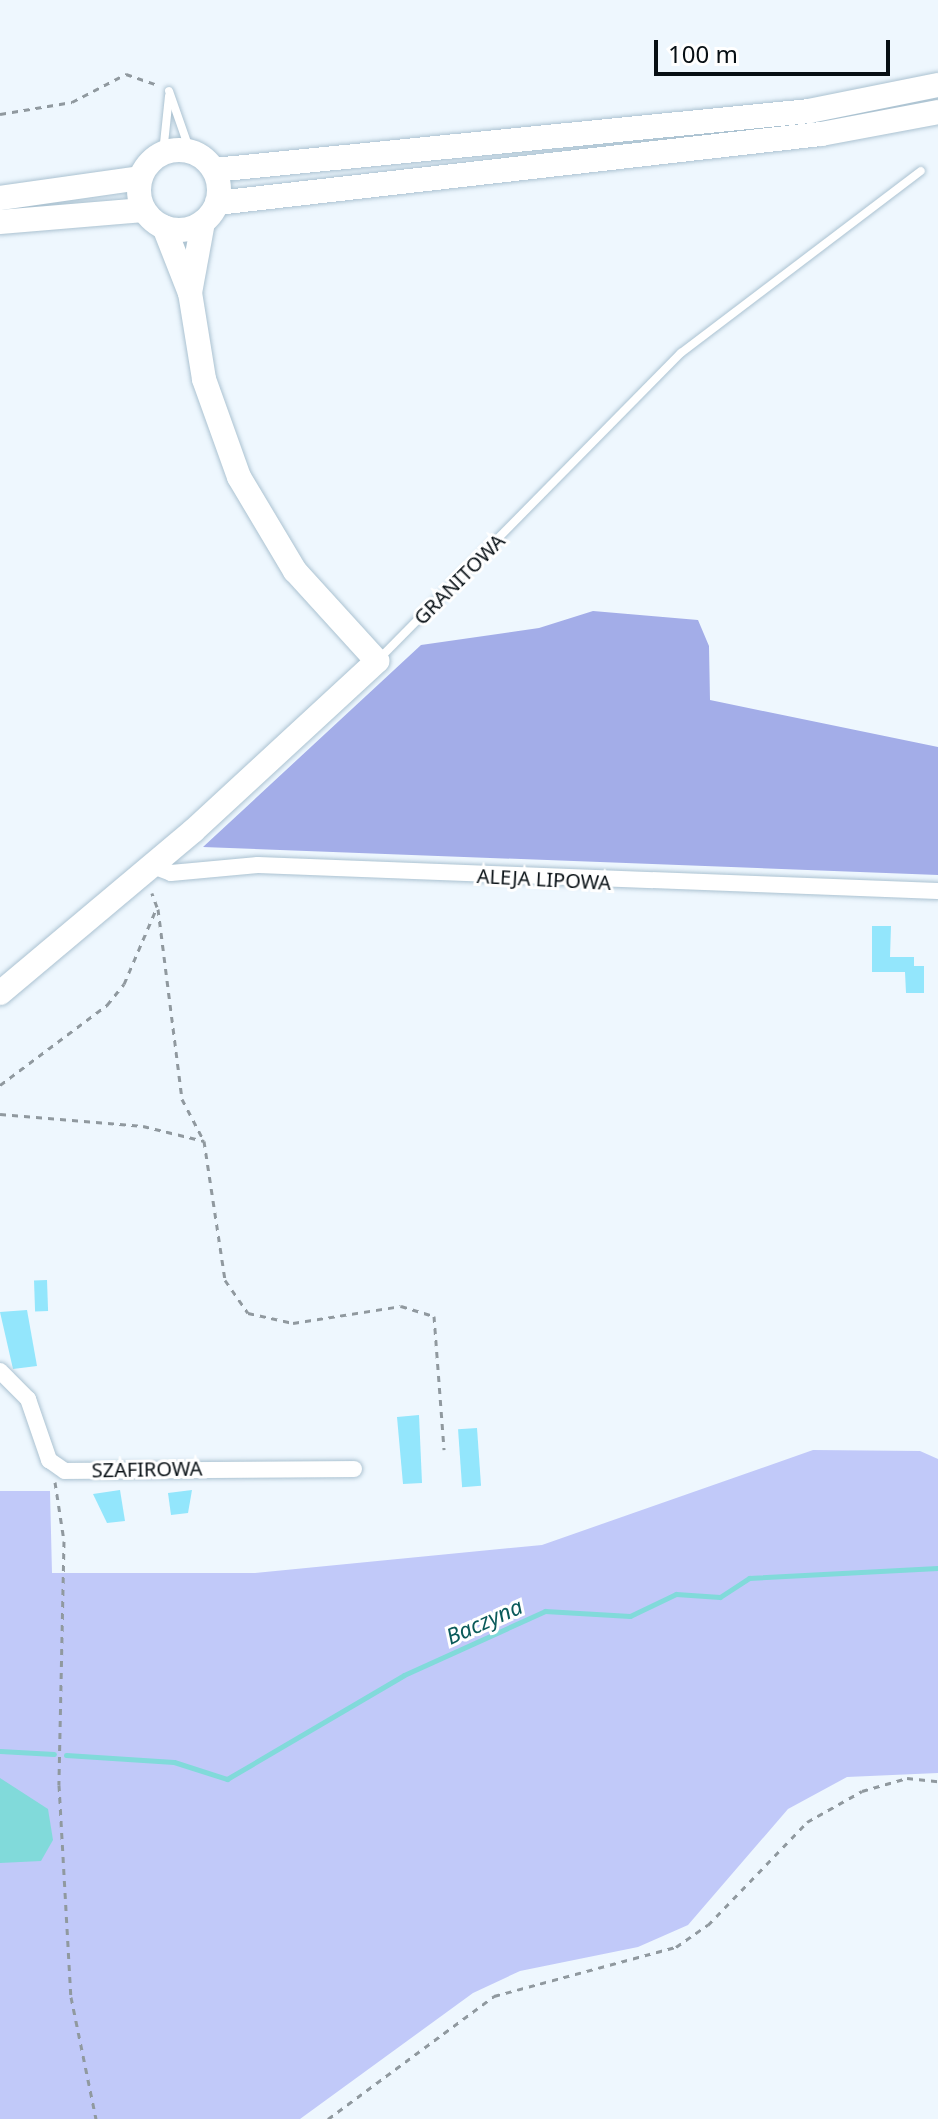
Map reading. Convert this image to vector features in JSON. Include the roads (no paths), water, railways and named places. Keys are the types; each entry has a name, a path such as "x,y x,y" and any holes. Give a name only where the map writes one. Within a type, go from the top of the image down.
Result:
{"main road":[{"path":"0,198 140,178 163,153 190,151 214,170 794,113 938,85"},
{"path":"164,227 210,213 821,134 938,112"},
{"path":"190,293 210,213 214,170"},
{"path":"140,178 144,210 164,227 190,293 214,413 252,504 295,571 377,661"},
{"path":"0,222 144,210"},
{"name":"GRANITOWA","path":"0,993 148,870 377,661"}],"street":[{"name":"ALEJA LIPOWA","path":"148,870 171,873 244,864 938,891"},
{"name":"SZAFIROWA","path":"0,1371 28,1399 54,1467 354,1469"}],"lane":[{"path":"163,153 169,91 190,151"},
{"name":"GRANITOWA","path":"377,661 681,353 921,171"}],"waterway":[{"name":"Baczyna","path":"66,1755 174,1762 227,1779 404,1675 545,1611 630,1616 676,1594 720,1597 749,1578 938,1568"},
{"name":"Baczyna","path":"0,1751 54,1754"}]}
